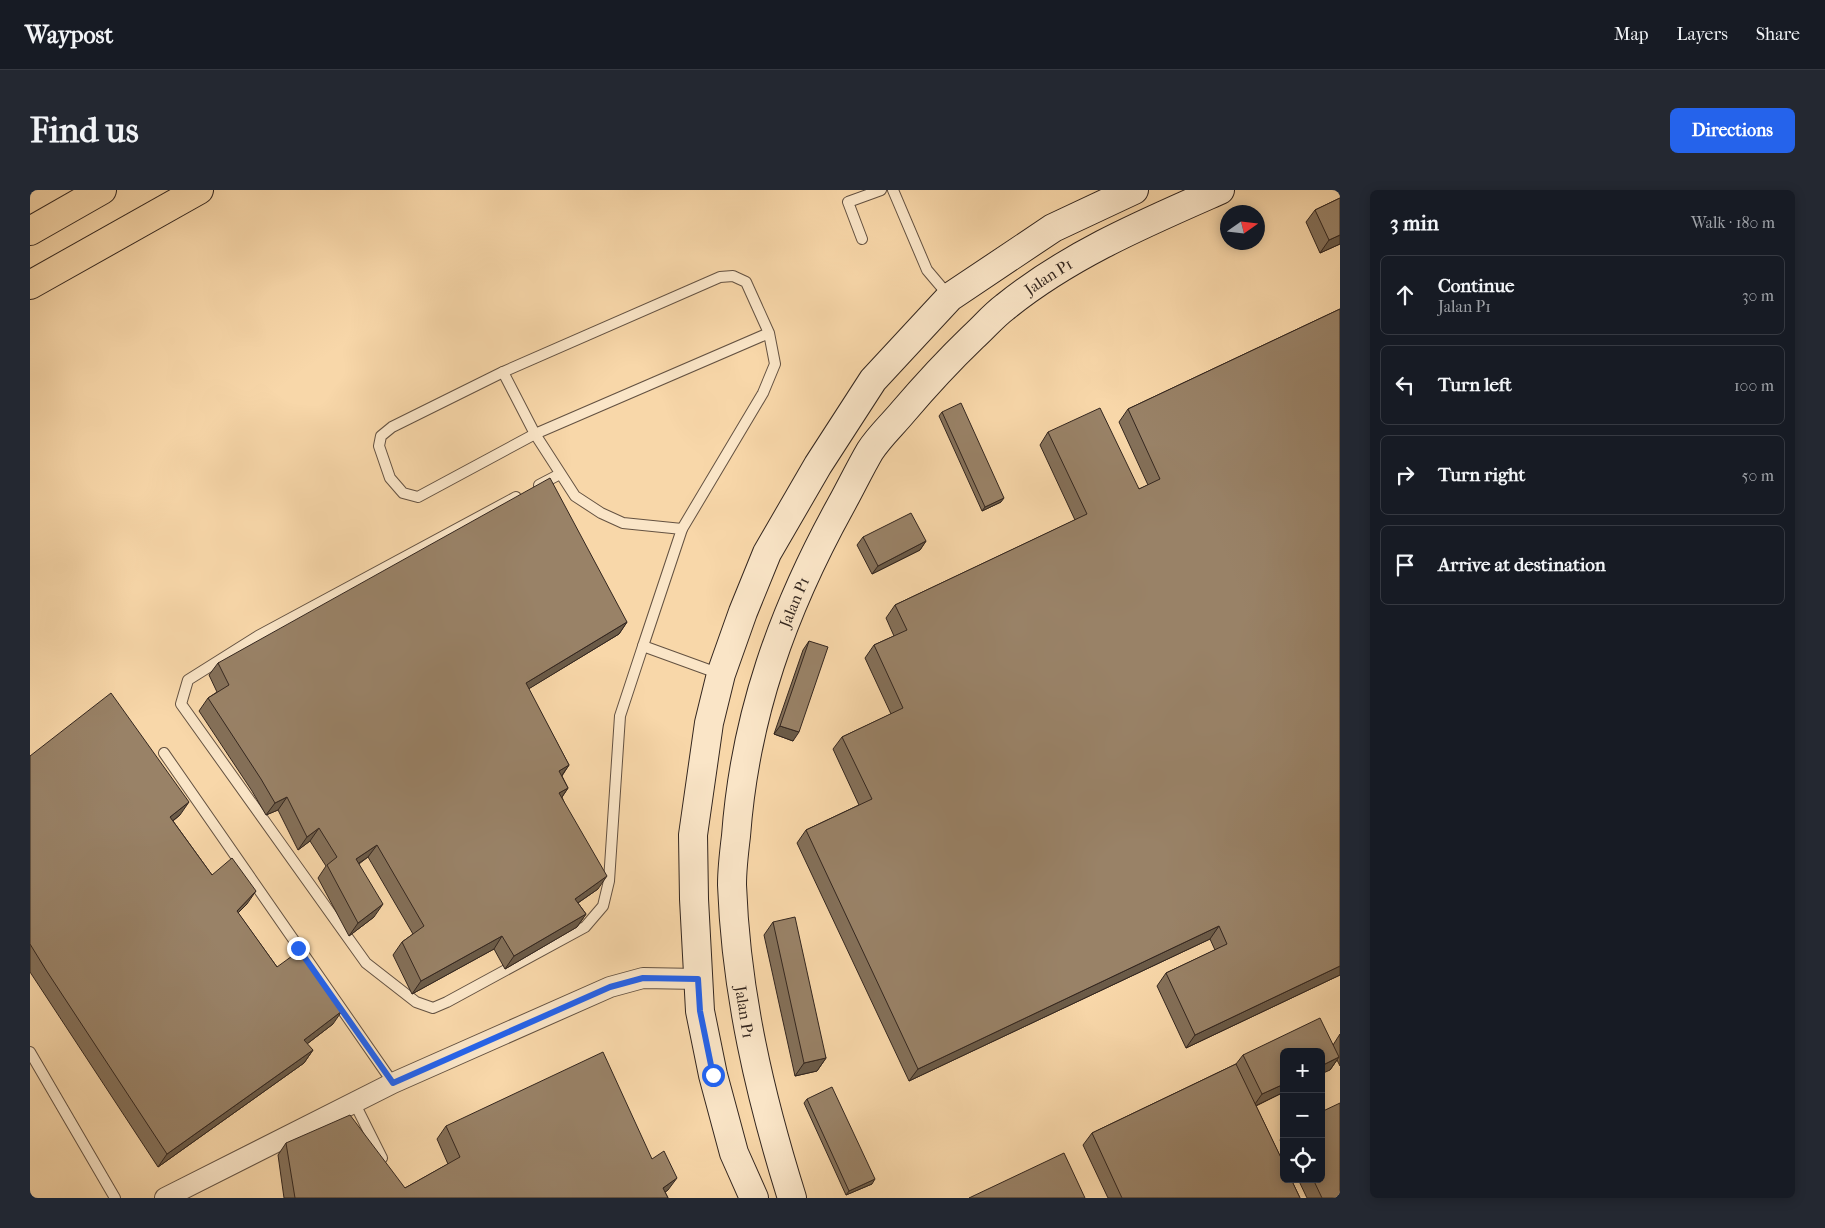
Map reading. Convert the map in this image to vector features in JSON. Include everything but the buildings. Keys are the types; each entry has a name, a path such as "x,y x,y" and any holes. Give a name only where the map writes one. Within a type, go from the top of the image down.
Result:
{"highway":[{"path":"30,231 102,190"},
{"path":"30,285 199,190"}],"main road":[{"path":"754,1198 734,1153 713,1075 700,1011 694,899 693,835 708,723 743,612 767,552 818,465 874,380 950,297 1053,228 1134,190"},
{"name":"Jalan P1","path":"792,1198 772,1133 749,1038 738,968 732,882 738,809 746,756 757,705 772,655 790,608 828,528 872,448 935,374 1003,308 1066,264 1136,227 1220,190"}],"street":[{"path":"166,1198 393,1083 610,987 643,978 698,979"}],"lane":[{"path":"862,239 848,202 881,190"},
{"path":"894,190 927,270 950,297"},
{"path":"560,474 258,636 188,680 182,704 366,963 416,1002 433,1008 585,927 603,906 608,881 620,716 682,530 763,393 775,364 769,333 746,282 733,276 720,277 503,372 392,427 381,436 379,446 390,478 403,493 418,497 535,434 769,333"},
{"path":"503,372 535,434 576,496 601,513 623,523 682,530"},
{"path":"643,646 722,674"},
{"path":"164,753 393,1083"},
{"path":"30,1052 115,1198"},
{"path":"354,1102 382,1158"}],"route":[{"path":"298,948 393,1083 610,987 643,978 698,979 700,1011 713,1075"}]}
